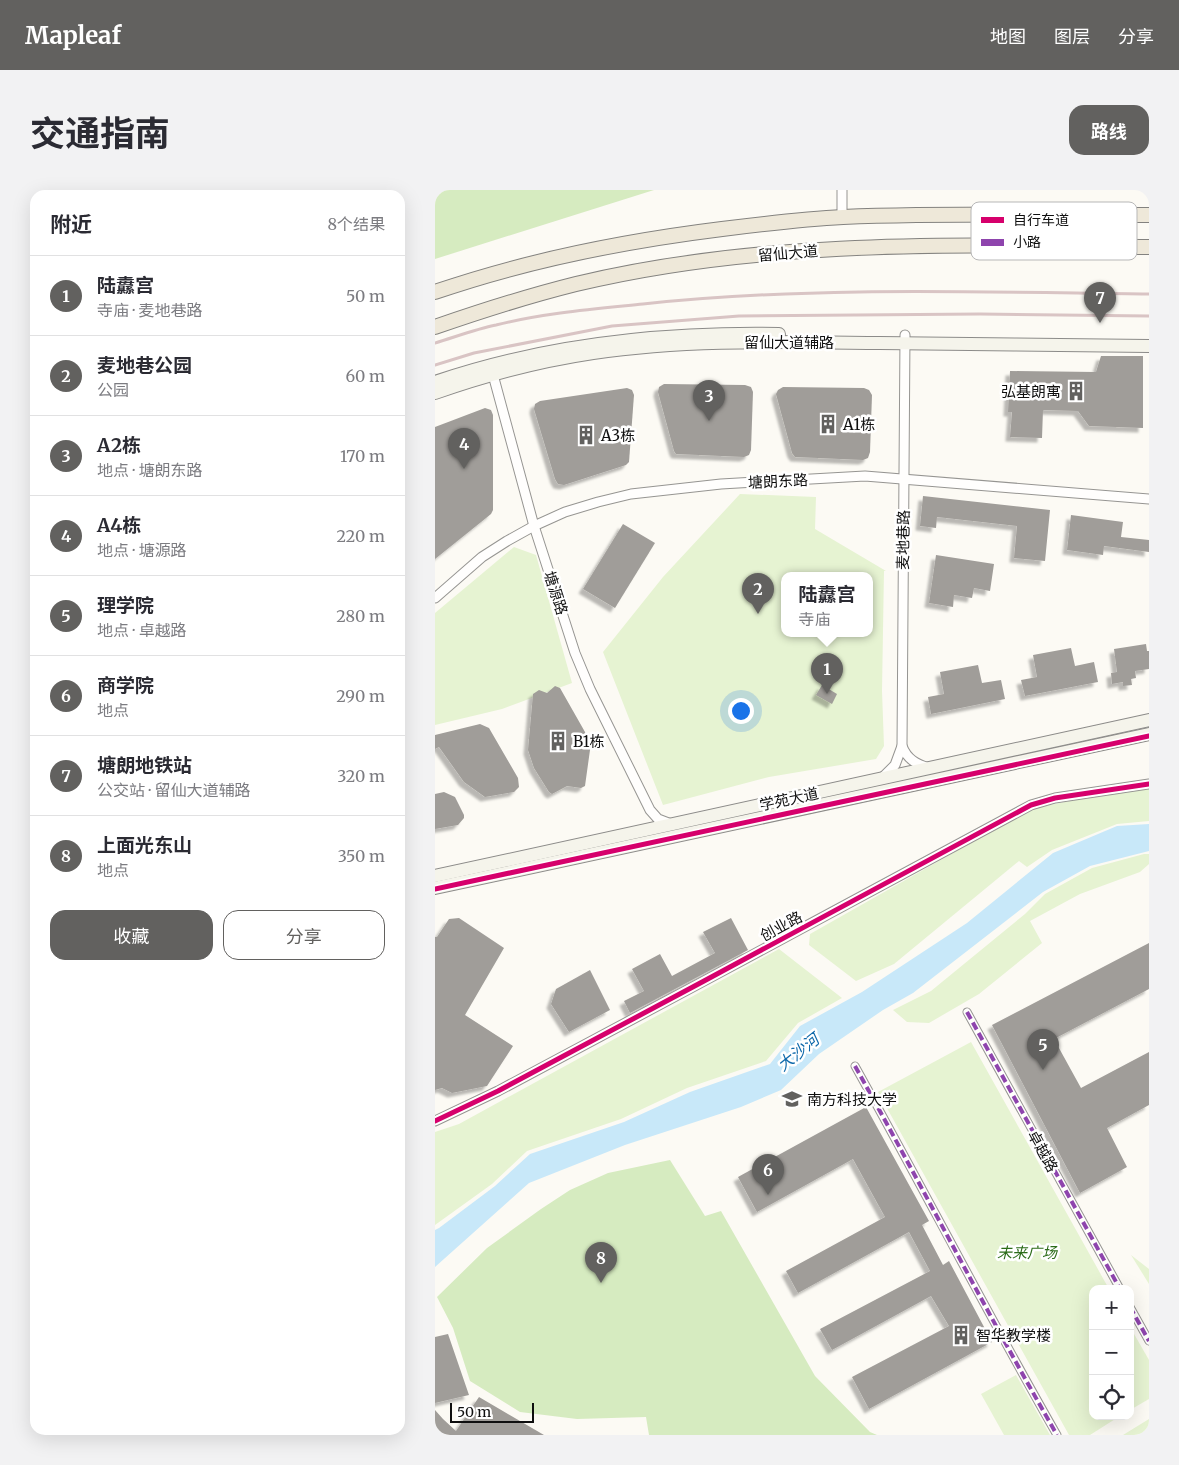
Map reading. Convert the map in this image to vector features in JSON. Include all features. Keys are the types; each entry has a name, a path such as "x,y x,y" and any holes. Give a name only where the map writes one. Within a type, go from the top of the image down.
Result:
{"main road":[{"name":"留仙大道","path":"435,292 614,244 764,224 841,217 971,215"},
{"name":"留仙大道","path":"435,327 477,312 576,284 653,269 796,252 926,246 971,246"},
{"name":"留仙大道辅路","path":"435,382 492,370 525,366 593,353 657,346 905,339 1149,338"},
{"name":"留仙大道辅路","path":"905,339 1149,346"},
{"name":"留仙大道辅路","path":"435,393 492,370"},
{"name":"学苑大道","path":"435,876 1149,720"},
{"name":"学苑大道","path":"435,888 1149,734"}],"street":[{"path":"841,217 842,190"},
{"name":"麦地巷路","path":"882,778 895,764 902,746 905,339"},
{"name":"塘源路","path":"492,370 534,526 575,653 590,689 644,796 649,810"},
{"name":"塘朗东路","path":"435,598 483,557 534,526 565,512 631,494 721,484 865,476 1149,499"},
{"path":"902,746 904,753 910,760 929,768"},
{"name":"创业路","path":"435,1121 498,1091 1031,804 1055,798 1149,784"},
{"path":"649,810 658,819 672,824"},
{"path":"641,831 648,821 649,810"},
{"name":"卓越路","path":"967,1012 1118,1285"},
{"path":"855,1066 1057,1435"},
{"path":"1134,1314 1149,1341"}],"green space":[{"path":"435,190 654,190 435,259"},
{"path":"740,494 816,497 815,529 886,571 884,571 882,691 884,746 876,759 769,777 663,805 603,652 663,577"},
{"path":"514,547 536,555 572,683 502,709 435,725 435,613"},
{"path":"1149,789 1149,821 1117,824 1052,850 1027,867 1019,861 894,964 856,981 809,945 810,934 1031,809 1117,791"},
{"path":"1149,854 1149,864 1140,872 1080,894 1030,921 1042,943 979,994 929,1023 907,1022 893,1010 931,991 1025,914 1045,894 1092,868"},
{"path":"779,949 842,998 798,1023 766,1061 687,1088 621,1119 527,1151 492,1184 435,1225 435,1132 459,1124"},
{"name":"未来广场","path":"971,1042 1107,1285 1089,1285 1089,1420 1114,1420 1090,1435 1069,1435 878,1092"},
{"path":"670,1160 705,1216 721,1211 815,1376 870,1432 877,1435 649,1435 646,1417 577,1419 520,1412 470,1381 453,1328 437,1297 487,1248 570,1190 608,1173"},
{"path":"1131,1255 1149,1269 1149,1284"},
{"path":"1134,1334 1149,1360 1149,1399 1134,1408"},
{"path":"1016,1375 1050,1435 1004,1435 981,1394"},
{"path":"1149,1419 1149,1435 1123,1435"}],"water":[{"name":"大沙河","path":"1149,824 1149,851 1090,866 1043,892 913,993 883,1010 819,1054 781,1090 741,1107 625,1145 529,1183 435,1267 435,1230 495,1186 530,1154 624,1122 690,1092 770,1064 800,1026 862,992 967,923 1053,853 1117,826"}],"building":[{"name":"弘基朗寓","path":"1101,356 1143,356 1143,428 1089,426 1078,411 1043,410 1042,438 1010,437 1012,412 1008,412 1010,371 1096,372"},
{"path":"664,384 745,385 751,387 753,392 751,450 749,455 744,457 676,454 658,392 659,387"},
{"name":"A1栋","path":"783,387 864,388 869,390 872,395 870,452 868,458 863,460 795,457 792,453 776,394"},
{"name":"A3栋","path":"627,388 632,390 634,395 629,462 626,465 564,485 558,484 534,409 535,404 540,401"},
{"path":"485,408 491,410 493,415 493,510 491,514 435,559 435,427"},
{"path":"923,496 1050,510 1045,561 1014,558 1017,526 937,517 936,528 920,526"},
{"path":"1071,515 1123,522 1121,537 1149,540 1149,552 1104,546 1103,555 1067,550"},
{"path":"623,524 655,543 615,608 583,589"},
{"path":"936,555 994,564 990,591 974,588 972,598 954,595 953,607 929,603"},
{"path":"1146,644 1147,651 1149,651 1149,669 1135,671 1136,678 1131,679 1132,685 1123,686 1123,682 1112,684 1111,673 1117,672 1114,649"},
{"path":"1071,648 1075,666 1094,662 1098,682 1025,696 1021,680 1037,677 1033,655"},
{"path":"978,665 982,683 1001,680 1005,699 931,714 928,697 944,694 940,672"},
{"path":"822,685 837,694 832,704 816,695"},
{"name":"B1栋","path":"555,686 560,688 585,732 590,750 585,786 581,788 567,786 552,794 534,768 528,750 533,694 539,690 547,693"},
{"path":"480,724 489,728 518,778 519,787 514,792 485,797 464,782 439,747 435,749 435,735"},
{"path":"444,792 455,797 464,818 458,825 435,829 435,794"},
{"path":"459,918 504,948 465,1015 513,1046 487,1086 452,1093 442,1088 435,1090 435,937 437,937 449,919"},
{"path":"731,918 748,950 630,1013 624,1001 644,991 632,969 660,954 672,976 715,953 703,932"},
{"path":"1149,943 1149,989 1054,1039 1081,1088 1149,1052 1149,1105 1107,1128 1127,1167 1080,1193 992,1025"},
{"path":"590,970 610,1010 569,1032 551,1004 556,989"},
{"path":"866,1107 929,1221 922,1225 943,1265 949,1261 992,1342 869,1409 852,1377 949,1326 931,1296 832,1350 820,1329 930,1271 909,1232 798,1293 786,1271 885,1217 853,1159 757,1212 738,1177"},
{"path":"448,1334 469,1395 435,1403 435,1337"},
{"path":"479,1397 544,1435 435,1435 435,1410 456,1431"}],"railway":[{"path":"435,343 481,329 532,317 706,298 832,292 1149,294"},
{"path":"435,365 474,353 612,326 739,316 980,314 1149,316"}],"marked path":[{"path":"967,1012 1118,1285"},
{"path":"855,1066 1057,1435"},
{"path":"1134,1314 1149,1341"}],"cycle path":[{"path":"435,889 1149,736"},
{"path":"435,1121 498,1091 1031,805 1055,798 1149,784"}],"place":[{"name":"塘朗地铁站","path":"1100,323"},
{"name":"弘基朗寓","path":"1076,391"},
{"name":"A2栋","path":"709,421"},
{"name":"A1栋","path":"828,424"},
{"name":"A3栋","path":"586,435"},
{"name":"A4栋","path":"464,469"},
{"name":"麦地巷公园","path":"758,614"},
{"name":"陆纛宫","path":"827,694"},
{"name":"B1栋","path":"558,741"},
{"name":"理学院","path":"1043,1070"},
{"name":"南方科技大学","path":"792,1099"},
{"name":"商学院","path":"768,1195"},
{"name":"上面光东山","path":"601,1283"},
{"name":"智华教学楼","path":"961,1335"}]}
